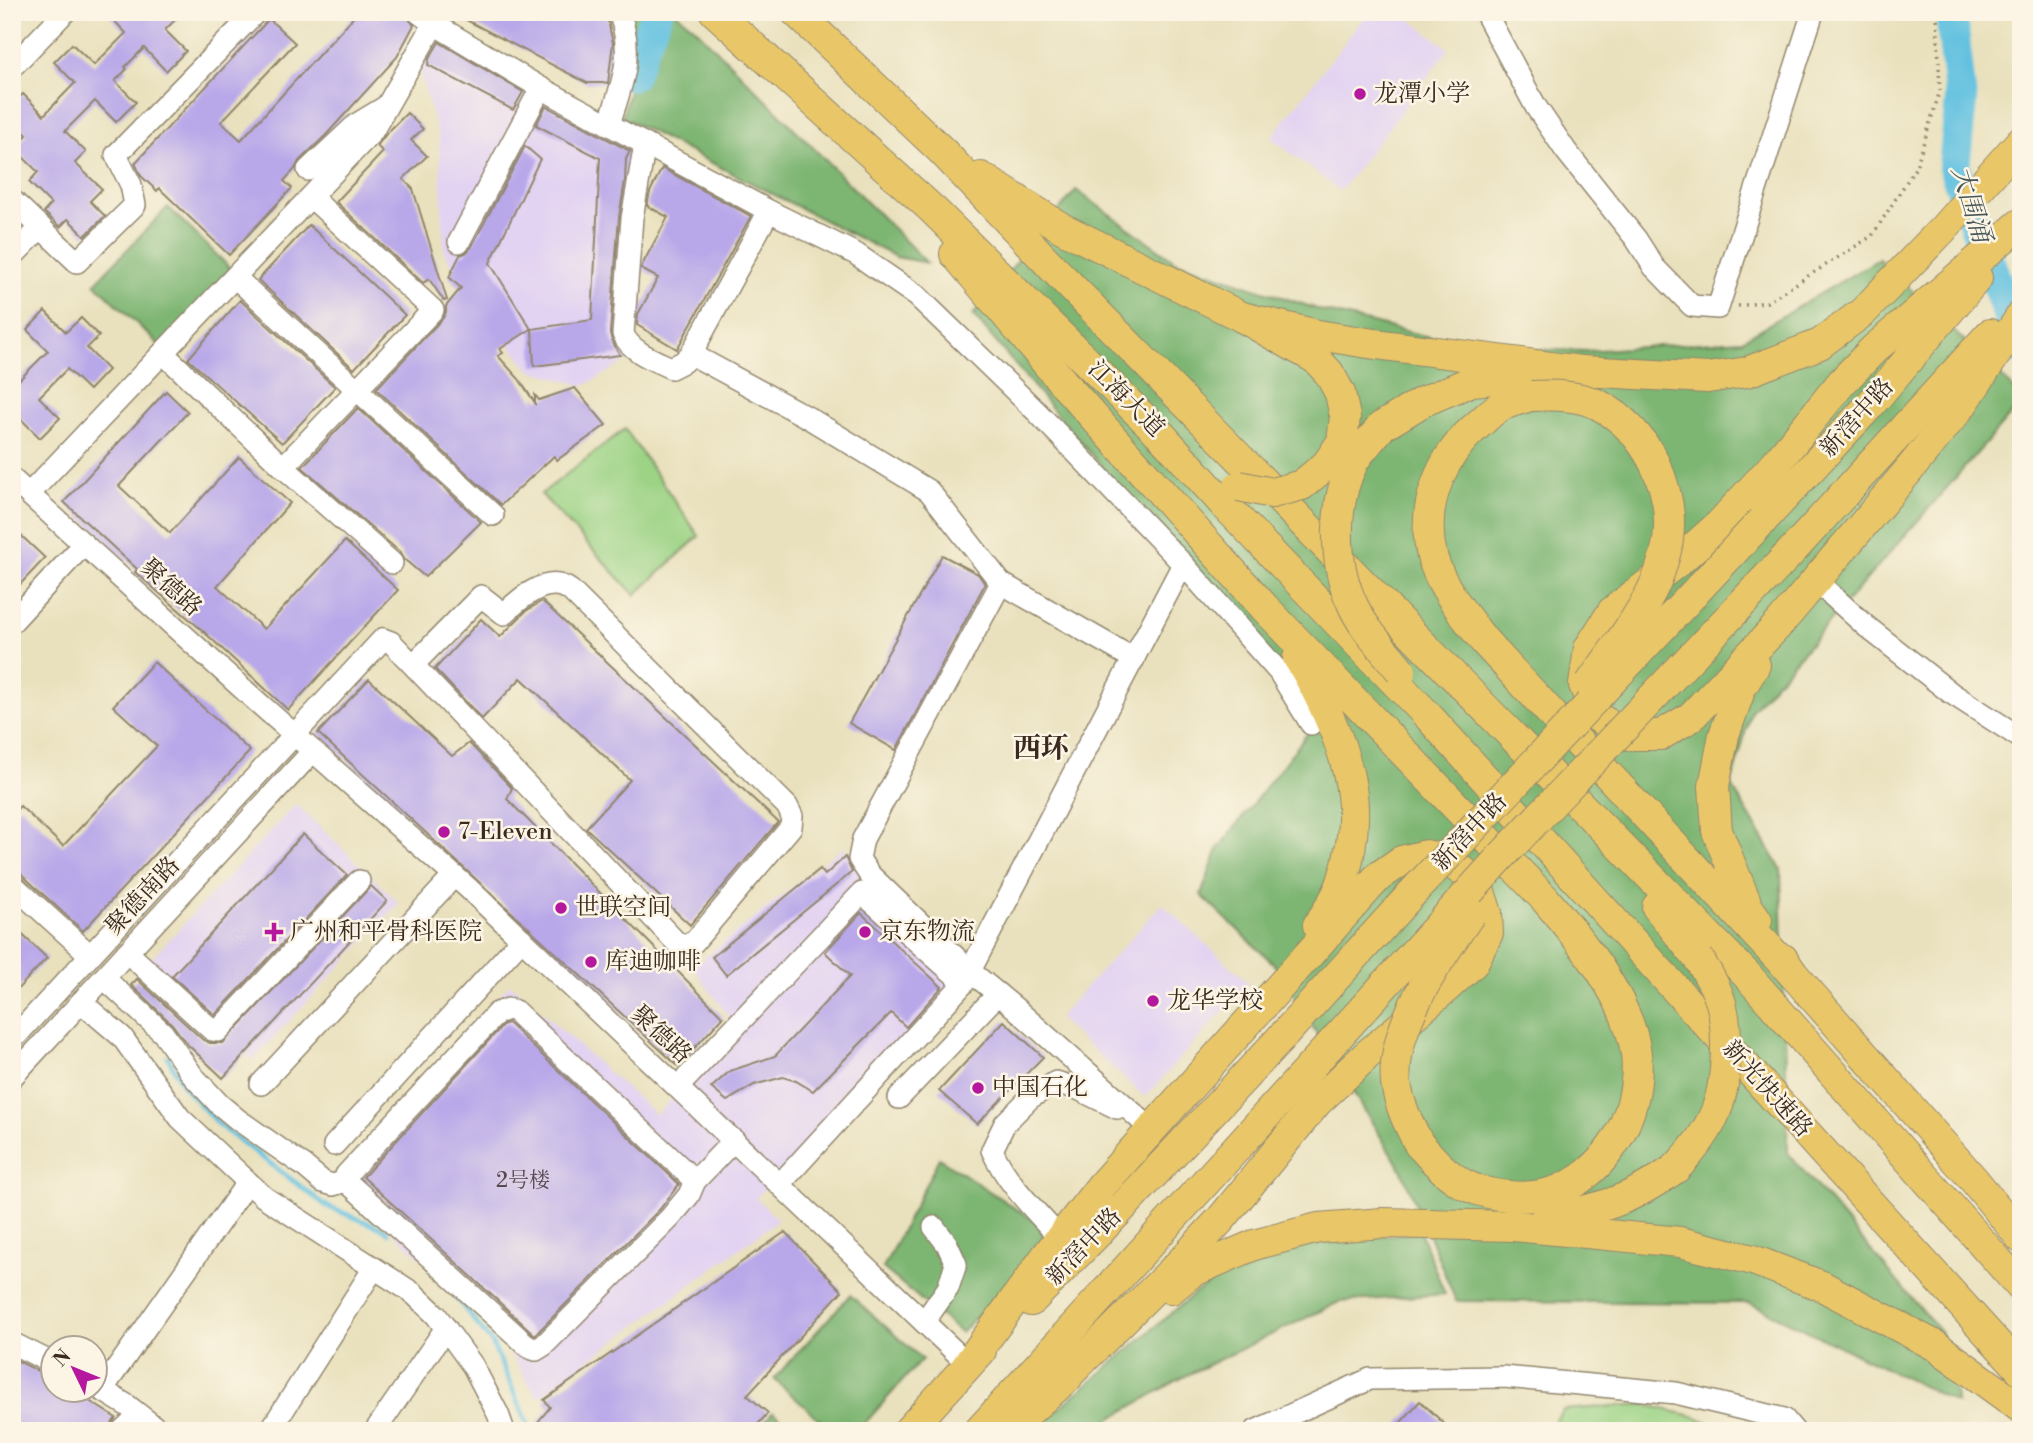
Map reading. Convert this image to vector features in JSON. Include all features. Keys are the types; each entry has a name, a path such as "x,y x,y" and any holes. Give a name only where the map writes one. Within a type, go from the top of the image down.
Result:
{"highway":[{"name":"江海大道","path":"715,12 970,246 1164,438 1223,503 1525,814"},
{"name":"江海大道","path":"796,12 943,152 1535,775"},
{"path":"1242,317 1343,339 1582,371 1708,378 1747,372 1820,344 1863,312 2021,141"},
{"path":"869,152 1066,386 1265,608 1545,899 1582,943 1610,985 1629,1026 1636,1053 1637,1086 1628,1118 1611,1149 1587,1173 1563,1188 1535,1196 1508,1196 1474,1189 1443,1170 1419,1144 1404,1114 1396,1083 1397,1053 1426,981 1446,950 1525,814 1371,634 1351,602 1340,565 1337,524 1344,486 1355,460 1381,427 1422,402 1472,381 1582,371"},
{"path":"943,152 1062,228 1242,317 1316,359 1329,373 1340,393 1345,416 1342,442 1327,464 1302,485 1272,493 1239,486 1205,468 1164,438"},
{"path":"2020,224 1874,349 1842,382 1775,464 1719,525 1681,559 1612,612 1589,648 1584,685 1597,717 1627,735 1661,736 1691,717 1780,623 1962,405 2021,316"},
{"name":"新滘中路","path":"908,1431 968,1364 1119,1211 1282,1038 1407,899 1535,775 1762,521 1869,406 2020,224"},
{"name":"新滘中路","path":"979,1431 1313,1064 1525,814 1792,551 2021,299"},
{"path":"1535,775 1628,628 1659,573 1668,540 1668,510 1662,485 1655,461 1644,443 1627,425 1598,405 1562,395 1531,396 1500,407 1469,432 1445,461 1432,495 1428,527 1433,558 1450,595 1485,642 1793,974 1974,1180 2021,1238"},
{"path":"1228,1045 1279,981 1330,907 1342,884 1354,816 1352,784 1342,747 1311,679 1265,608"},
{"path":"1780,623 1741,688 1724,735 1714,786 1717,831 1748,907 1793,974"},
{"path":"1514,1226 1622,1201 1676,1168 1698,1145 1714,1118 1723,1089 1726,1061 1726,1022 1720,999 1698,958 1535,775"},
{"path":"1535,775 1746,974 2021,1287"},
{"name":"新光快速路","path":"1525,814 2021,1370"},
{"path":"968,1364 1147,1124 1228,1045 1378,877 1401,860 1426,855 1447,860 1465,873 1480,892 1487,913 1488,933 1473,963 1317,1102 1222,1218 1053,1390"},
{"path":"1006,1431 1192,1272 1254,1245 1318,1228 1383,1223 1514,1226 1681,1242 1753,1260 1822,1286 1936,1346 2021,1408"}],"street":[{"path":"12,200 84,268 135,205 131,186 116,155 256,12"},
{"path":"609,124 623,82 628,41 618,12"},
{"path":"1486,12 1536,107 1566,151 1636,239 1654,267 1692,306 1718,308 1813,12"},
{"path":"12,67 52,17"},
{"path":"29,494 372,132 390,104 426,18 541,88 769,211 856,254 917,296 1046,420 1183,565 1279,672 1311,724"},
{"path":"459,242 541,88"},
{"path":"308,170 356,124 390,104"},
{"path":"645,144 632,218 623,334 627,343 653,360 671,368 691,354 769,211"},
{"path":"283,467 433,310 311,197"},
{"path":"12,257 41,227"},
{"path":"236,278 493,515"},
{"path":"164,354 283,467 392,563"},
{"path":"691,354 807,416 929,491 1001,583 1135,659"},
{"name":"聚德路","path":"12,479 454,876 968,1364"},
{"path":"12,622 84,544"},
{"path":"970,971 1183,565"},
{"path":"1816,581 1951,693 2021,738"},
{"path":"1001,583 863,839 859,859 869,874 970,971 1147,1124"},
{"path":"553,585 565,586 787,806 792,816 791,827 694,942 681,944 413,665 481,596 504,614 530,592 553,585"},
{"name":"聚德南路","path":"12,1040 383,639 391,642 413,665"},
{"name":"聚德南路","path":"12,1077 313,751"},
{"path":"261,1084 454,876"},
{"path":"127,952 212,1030 218,1031 359,881"},
{"path":"12,884 90,955"},
{"path":"678,1087 862,893 964,983 780,1184"},
{"path":"334,1145 522,939"},
{"path":"104,978 163,1033 193,1076 219,1104 323,1182 333,1185 346,1181"},
{"path":"899,1098 998,994"},
{"path":"81,1002 122,1037 180,1118 247,1183 264,1197 413,1293 446,1328 473,1366 504,1431"},
{"path":"695,1181 533,1027 515,1011 508,1009 497,1013 346,1175 346,1181 530,1348 536,1350 670,1218 689,1195 695,1181 734,1140"},
{"path":"1060,1238 999,1166 992,1150 1005,1123 1030,1098 1056,1083 1078,1089 1147,1124"},
{"path":"108,1374 247,1183"},
{"path":"924,1322 948,1288 956,1264 947,1244 934,1227"},
{"path":"270,1431 374,1268"},
{"path":"375,1431 446,1328"},
{"path":"12,1343 38,1356"},
{"path":"1255,1431 1370,1379 1504,1377 1676,1393 1784,1419 1794,1431"},
{"path":"108,1394 160,1431"},
{"path":"122,1431 138,1416"}],"path":[{"path":"1718,308 1767,302 1872,236 1916,167 1940,91 1937,12"}],"shaded area":[{"name":"龙潭小学","path":"1368,12 1400,12 1449,49 1340,191 1271,138"},
{"path":"436,30 647,146 625,332 630,359 584,386 530,370 472,297 444,252 439,139 418,66"},
{"name":"广州和平骨科医院","path":"296,804 399,903 253,1060 149,961"},
{"path":"843,847 954,985 756,1198 778,1220 538,1398 504,1344 464,1298 334,1178 510,984 656,1115 738,1030 693,967"},
{"name":"龙华学校","path":"1162,904 1249,983 1145,1097 1058,1018"}],"green space":[{"path":"625,12 675,12 695,28 927,263 896,257 622,117 635,53"},
{"path":"1076,190 1175,261 1323,311 1474,348 1586,351 1742,340 1879,259 2021,396 2021,403 1751,711 1731,785 1781,869 1788,1153 1942,1334 1957,1403 1750,1303 1456,1301 1402,1171 1273,963 1201,895 1218,849 1317,721 973,315"},
{"path":"168,207 234,272 161,347 95,283"},
{"path":"625,429 699,536 635,595 541,494"},
{"path":"939,1158 1054,1234 961,1333 883,1268"},
{"path":"1420,1232 1445,1294 1339,1302 1187,1375 1089,1431 1032,1431 1195,1293 1267,1246"},
{"path":"850,1295 922,1359 858,1431 832,1431 774,1379"},
{"path":"1643,1404 1696,1417 1728,1431 1548,1431 1563,1410"},
{"path":"773,1412 796,1431 757,1431"}],"building":[{"path":"106,12 183,12 165,30 186,51 166,71 144,48 115,81 136,102 116,122 95,101 65,131 86,152 75,163 102,189 90,201 105,216 85,236 68,219 60,227 44,212 51,204 29,182 38,172 14,148 27,135 12,120 12,104 23,94 44,115 75,83 54,62 72,44 94,65 126,33"},
{"path":"358,12 403,12 414,25 397,57 299,161 284,181 292,188 229,255 159,188 157,191 141,176 135,163 269,19 295,43 221,122 241,140"},
{"path":"451,12 606,12 613,43 608,83 587,83"},
{"path":"439,42 523,92 513,110 428,65"},
{"path":"546,106 630,151 626,159 619,217 610,333 620,355 534,366 532,329 592,320 600,158 536,125"},
{"path":"407,113 423,129 411,140 427,156 403,179 413,189 447,300 444,301 429,279 423,283 336,202 383,152 377,146"},
{"path":"525,146 540,159 490,263 531,329 500,349 503,353 498,356 519,379 535,403 535,395 539,400 575,388 606,425 557,460 554,456 501,505 376,389 443,318 446,306 461,288 449,277 460,255 471,248"},
{"path":"662,168 751,216 677,349 637,325 638,314 658,278 641,269 642,265 668,217 647,206 650,192"},
{"path":"309,225 405,315 354,369 258,280"},
{"path":"240,300 335,387 282,443 188,359"},
{"path":"45,311 66,332 81,318 99,336 87,348 108,370 89,390 67,369 39,397 60,418 40,438 12,410 12,387 48,351 27,330"},
{"path":"166,391 188,412 119,486 170,533 239,457 290,503 217,586 264,629 345,541 398,590 288,710 135,572 137,569 64,502"},
{"path":"358,408 481,522 425,577 302,467"},
{"path":"12,527 45,558 12,593"},
{"path":"942,555 978,574 985,584 896,750 849,723"},
{"path":"542,601 778,822 690,925 586,828 630,780 521,678 482,719 435,669 481,619 500,637 526,611"},
{"path":"154,662 250,751 83,931 21,874 12,871 12,814 20,806 63,846 157,746 113,706"},
{"name":"世联空间","path":"369,679 452,756 469,743 512,788 507,799 723,1017 678,1066 318,733"},
{"path":"303,834 347,875 215,1015 172,976"},
{"path":"845,857 852,872 726,975 712,957 820,869 825,875"},
{"path":"371,886 387,901 223,1078 131,985 137,979 203,1040 223,1043"},
{"path":"861,913 942,987 906,1027 891,1013 813,1091 783,1077 754,1085 727,1101 711,1088 730,1071 775,1056 850,976 825,952"},
{"path":"12,925 47,958 12,995"},
{"path":"1004,1021 1043,1057 977,1124 939,1091"},
{"path":"508,1023 679,1184 660,1209 535,1335 363,1177 504,1024"},
{"path":"785,1232 842,1291 747,1395 768,1413 752,1431 548,1431 538,1422 550,1407 544,1400"},
{"path":"12,1358 38,1371 38,1404 94,1404 116,1418 106,1431 12,1431"},
{"path":"1420,1401 1452,1431 1393,1431"}],"waterway":[{"path":"632,75 657,12"},
{"name":"大围涌","path":"1951,12 1961,101 1954,167 2021,349"},
{"path":"168,1057 183,1086 219,1125 328,1207 388,1233"},
{"path":"447,1286 492,1343 531,1431"}],"place":[{"name":"龙潭小学","path":"1360,94"},
{"name":"7-Eleven","path":"444,832"},
{"name":"世联空间","path":"561,908"},
{"name":"广州和平骨科医院","path":"274,932"},
{"name":"京东物流","path":"865,932"},
{"name":"库迪咖啡","path":"591,962"},
{"name":"龙华学校","path":"1153,1001"},
{"name":"中国石化","path":"978,1088"}],"district":[{"name":"西环","path":"1041,748"}]}
